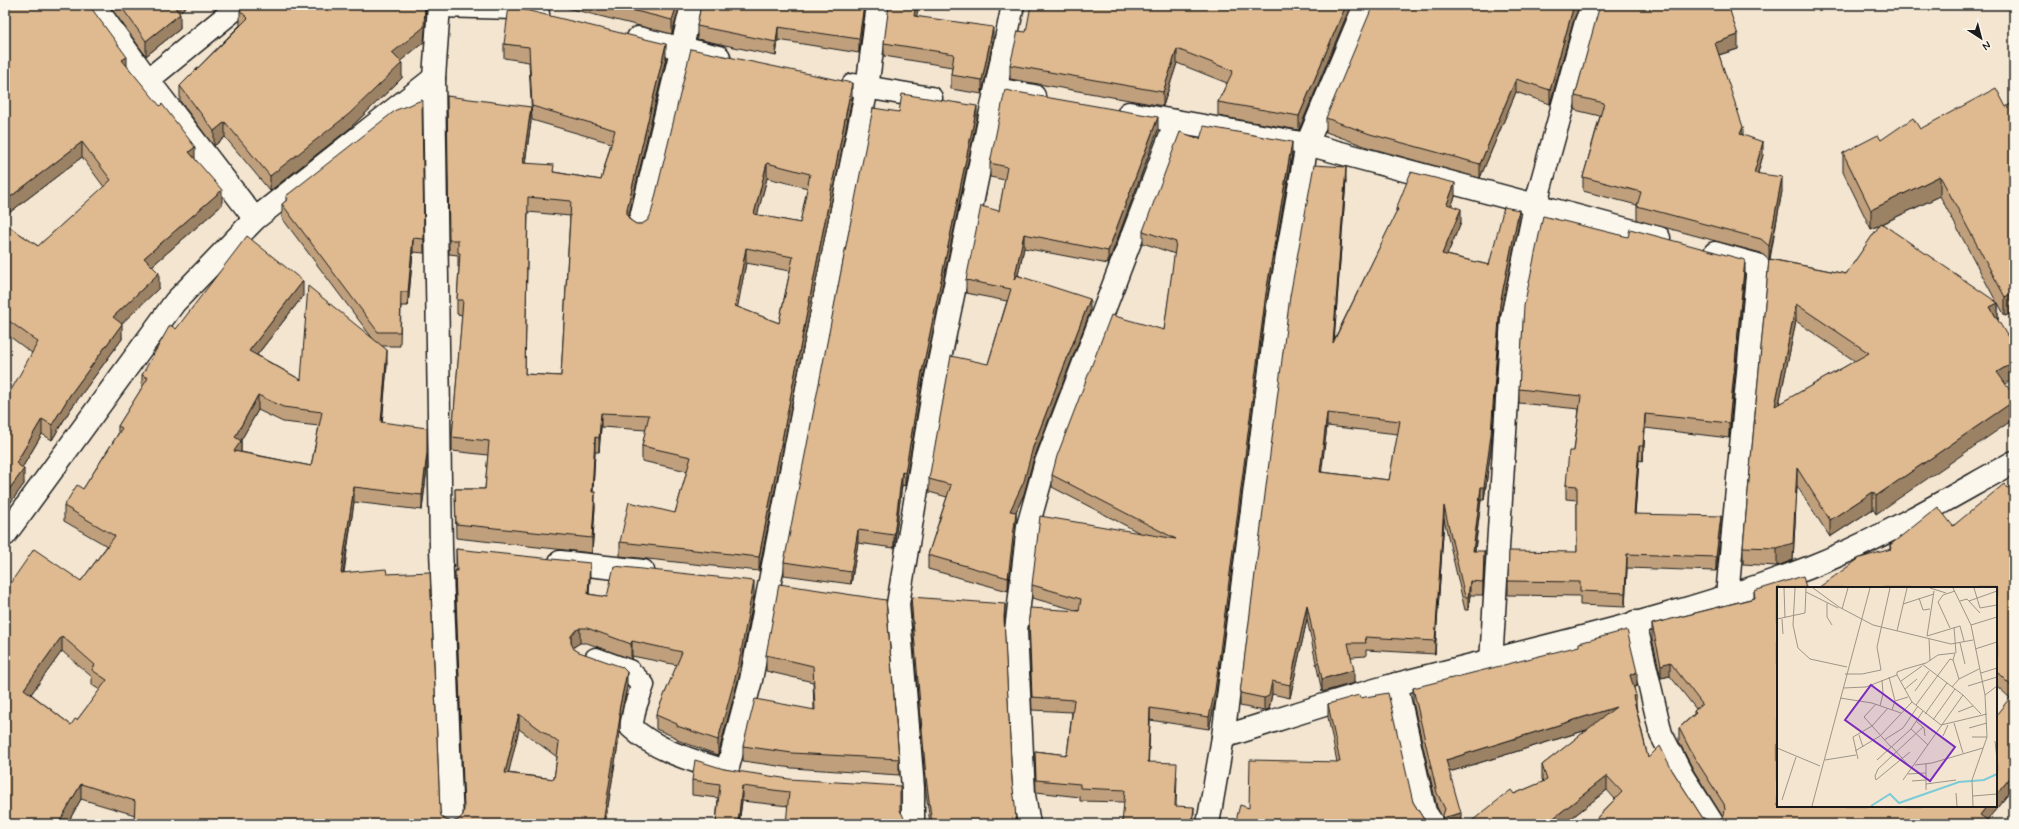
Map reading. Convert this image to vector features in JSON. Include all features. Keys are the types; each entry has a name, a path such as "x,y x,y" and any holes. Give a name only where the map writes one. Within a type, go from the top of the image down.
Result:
{"street":[{"path":"94,5 148,80 255,219"},
{"path":"148,80 240,5"},
{"path":"452,824 441,549 434,78 439,5 515,8 560,19"},
{"path":"638,226 692,5"},
{"path":"727,771 751,680 834,248 867,88 878,5"},
{"path":"913,824 913,788 898,604 934,387 1013,5"},
{"path":"1208,824 1223,737 1278,307 1307,144 1365,5"},
{"path":"1491,662 1512,318 1535,206 1586,22 1593,5"},
{"path":"621,34 736,60"},
{"path":"5,535 175,302 255,219 434,78"},
{"path":"836,82 960,103 994,99 1050,99"},
{"path":"1113,110 1307,144 1758,265 1727,596"},
{"path":"1029,824 1024,795 1016,631 1028,526 1045,466 1176,121"},
{"path":"1223,737 1396,684 1491,662 1727,596 1808,568 1882,536 2014,462"},
{"path":"441,549 464,551"},
{"path":"542,560 660,573"},
{"path":"746,582 792,588"},
{"path":"875,600 898,604"},
{"path":"1636,622 1661,734 1683,777 1713,824"},
{"path":"583,655 629,671 643,685 635,707 631,727 643,739 691,760 749,776"},
{"path":"1396,684 1425,812 1433,824"},
{"path":"889,787 913,788"}],"building":[{"path":"5,5 89,5 127,57 122,60 160,106 162,104 195,147 189,152 222,190 144,258 159,273 113,317 122,324 70,395 52,425 42,419 16,463 24,469 5,495 5,401 38,342 5,318 5,224 38,246 111,180 82,142 5,201"},
{"path":"120,5 173,5 180,14 146,41"},
{"path":"245,5 425,5 424,27 392,53 402,63 349,114 270,176 225,122 214,131 180,86 248,18 240,11"},
{"path":"611,5 677,5 672,20"},
{"path":"701,5 864,5 859,39 778,27 776,42 697,26"},
{"path":"889,5 916,5 914,16 993,27 982,80 951,75 954,54 884,43"},
{"path":"1031,5 1346,5 1299,116 1218,102 1233,71 1177,49 1163,92 1010,65 1018,31 1026,32"},
{"path":"1373,5 1574,5 1550,90 1516,79 1480,164 1370,134 1326,118"},
{"path":"1601,5 1728,5 1738,35 1715,43 1743,127 1740,134 1763,142 1754,173 1782,177 1769,246 1761,239 1637,206 1641,192 1583,177 1604,103 1575,96"},
{"path":"509,6 666,44 627,209 627,215 630,220 636,224 642,224 648,220 651,214 691,49 852,83 759,557 620,542 629,502 675,513 691,457 642,446 649,415 601,413 599,438 595,437 592,492 595,492 592,538 456,524 455,489 485,489 489,441 452,437 463,300 457,300 460,253 458,253 458,240 449,240 447,96 531,107 523,163 554,165 553,172 601,180 615,130 532,106 529,47 504,44","holes":["767,163 810,174 800,223 754,214","528,197 571,201 561,376 525,374","746,248 793,257 779,323 735,306"]},
{"path":"1996,88 2006,107 2014,102 2014,292 2005,297 1940,176 1871,210 1843,153 1878,135 1881,140 1913,118 1920,129"},
{"path":"1005,90 1158,117 1108,251 1024,234 1014,280 1016,275 1090,299 1033,447 1024,481 1010,511 1016,512 1008,578 928,555 951,485 929,479 951,356 988,364 1011,289 966,280 981,206 999,211 1007,167 990,163"},
{"path":"902,94 977,106 922,372 905,473 902,472 894,535 858,530 851,572 784,562 873,108 899,112"},
{"path":"422,100 424,239 413,238 408,292 401,292 400,332 378,332 282,204 288,199 286,196 396,110"},
{"path":"1204,126 1292,142 1266,293 1215,690 1209,717 1150,708 1148,762 1177,763 1175,806 1194,807 1192,824 1122,824 1125,790 1080,788 1080,784 1036,780 1035,751 1067,755 1074,700 1032,697 1029,619 1030,608 1079,611 1081,599 1032,585 1040,516 1176,539 1052,475 1057,456 1111,315 1164,330 1176,242 1143,231 1180,132 1200,139"},
{"path":"1314,165 1346,167 1333,343 1398,209 1396,209 1411,172 1455,183 1447,204 1461,209 1442,254 1489,265 1504,207 1519,210 1500,304 1491,435 1484,487 1481,487 1473,551 1484,551 1483,582 1470,581 1468,597 1465,597 1444,506 1435,641 1365,637 1366,643 1348,643 1354,670 1322,679 1307,605 1290,685 1272,681 1269,696 1264,698 1240,693 1290,296","holes":["1327,413 1400,421 1389,480 1320,472"]},
{"path":"1543,216 1628,237 1630,229 1745,260 1729,423 1645,414 1643,446 1639,446 1634,514 1721,516 1716,557 1627,554 1625,593 1580,591 1580,582 1508,581 1509,551 1577,552 1577,486 1566,485 1569,451 1574,451 1581,396 1519,389 1524,306"},
{"path":"1881,223 1998,303 1990,307 2014,347 2014,362 1997,372 2014,396 2014,401 1876,496 1873,492 1830,520 1797,468 1793,543 1777,548 1743,547 1769,259 1846,274","holes":["1796,304 1869,353 1775,406"]},
{"path":"247,236 303,281 249,351 301,380 308,286 387,350 381,422 427,428 427,453 422,495 354,487 341,573 386,569 387,574 430,572 440,810 441,816 446,820 452,822 458,820 463,815 464,809 455,571 457,571 456,549 590,563 588,594 607,597 614,566 754,581 739,663 718,740 677,726 677,724 656,715 682,652 632,641 631,644 587,628 580,628 571,636 571,643 574,649 622,667 627,672 619,710 620,717 603,823 606,824 134,824 135,801 81,784 58,824 5,824 5,591 34,549 81,581 115,536 64,506 77,485 83,489 122,428 118,426 148,378 142,375 170,325 176,329","holes":["258,395 283,407 322,412 311,466 234,451 241,441 235,437","62,636 95,665 92,670 107,680 77,720 75,719 71,725 24,689","519,714 559,743 554,779 505,773"]},
{"path":"2004,484 2007,488 2014,484 2014,689 1997,672 1997,587 1819,587 1860,558 1891,549 1890,545 1938,507 1953,526"},
{"path":"1803,576 1806,587 1777,587 1777,807 1986,807 1980,815 1993,824 1591,824 1622,792 1607,776 1546,824 1468,824 1511,790 1514,794 1547,780 1542,765 1616,707 1446,760 1461,813 1442,818 1445,809 1437,793 1413,688 1579,646 1579,643 1627,630 1637,672 1630,675 1636,695 1633,696 1648,758 1660,746 1672,770 1702,817 1714,823 1720,820 1724,816 1724,804 1694,757 1679,728 1696,713 1694,711 1702,704 1670,662 1661,665 1652,624 1755,598 1754,591"},
{"path":"779,584 886,600 899,759 792,753 743,746 755,699 815,710 813,666 766,655"},
{"path":"911,597 1005,604 1004,617 1012,781 1016,824 932,824 926,777"},
{"path":"1388,693 1413,802 1423,818 1429,823 1235,824 1240,805 1249,808 1250,760 1340,762 1328,704 1359,695 1360,698"},
{"path":"2014,693 2014,773 1997,794 1997,714"},
{"path":"695,760 724,769 789,779 900,786 900,810 904,818 903,824 786,824 789,792 742,786 738,824 716,824 720,784 692,780"}]}
